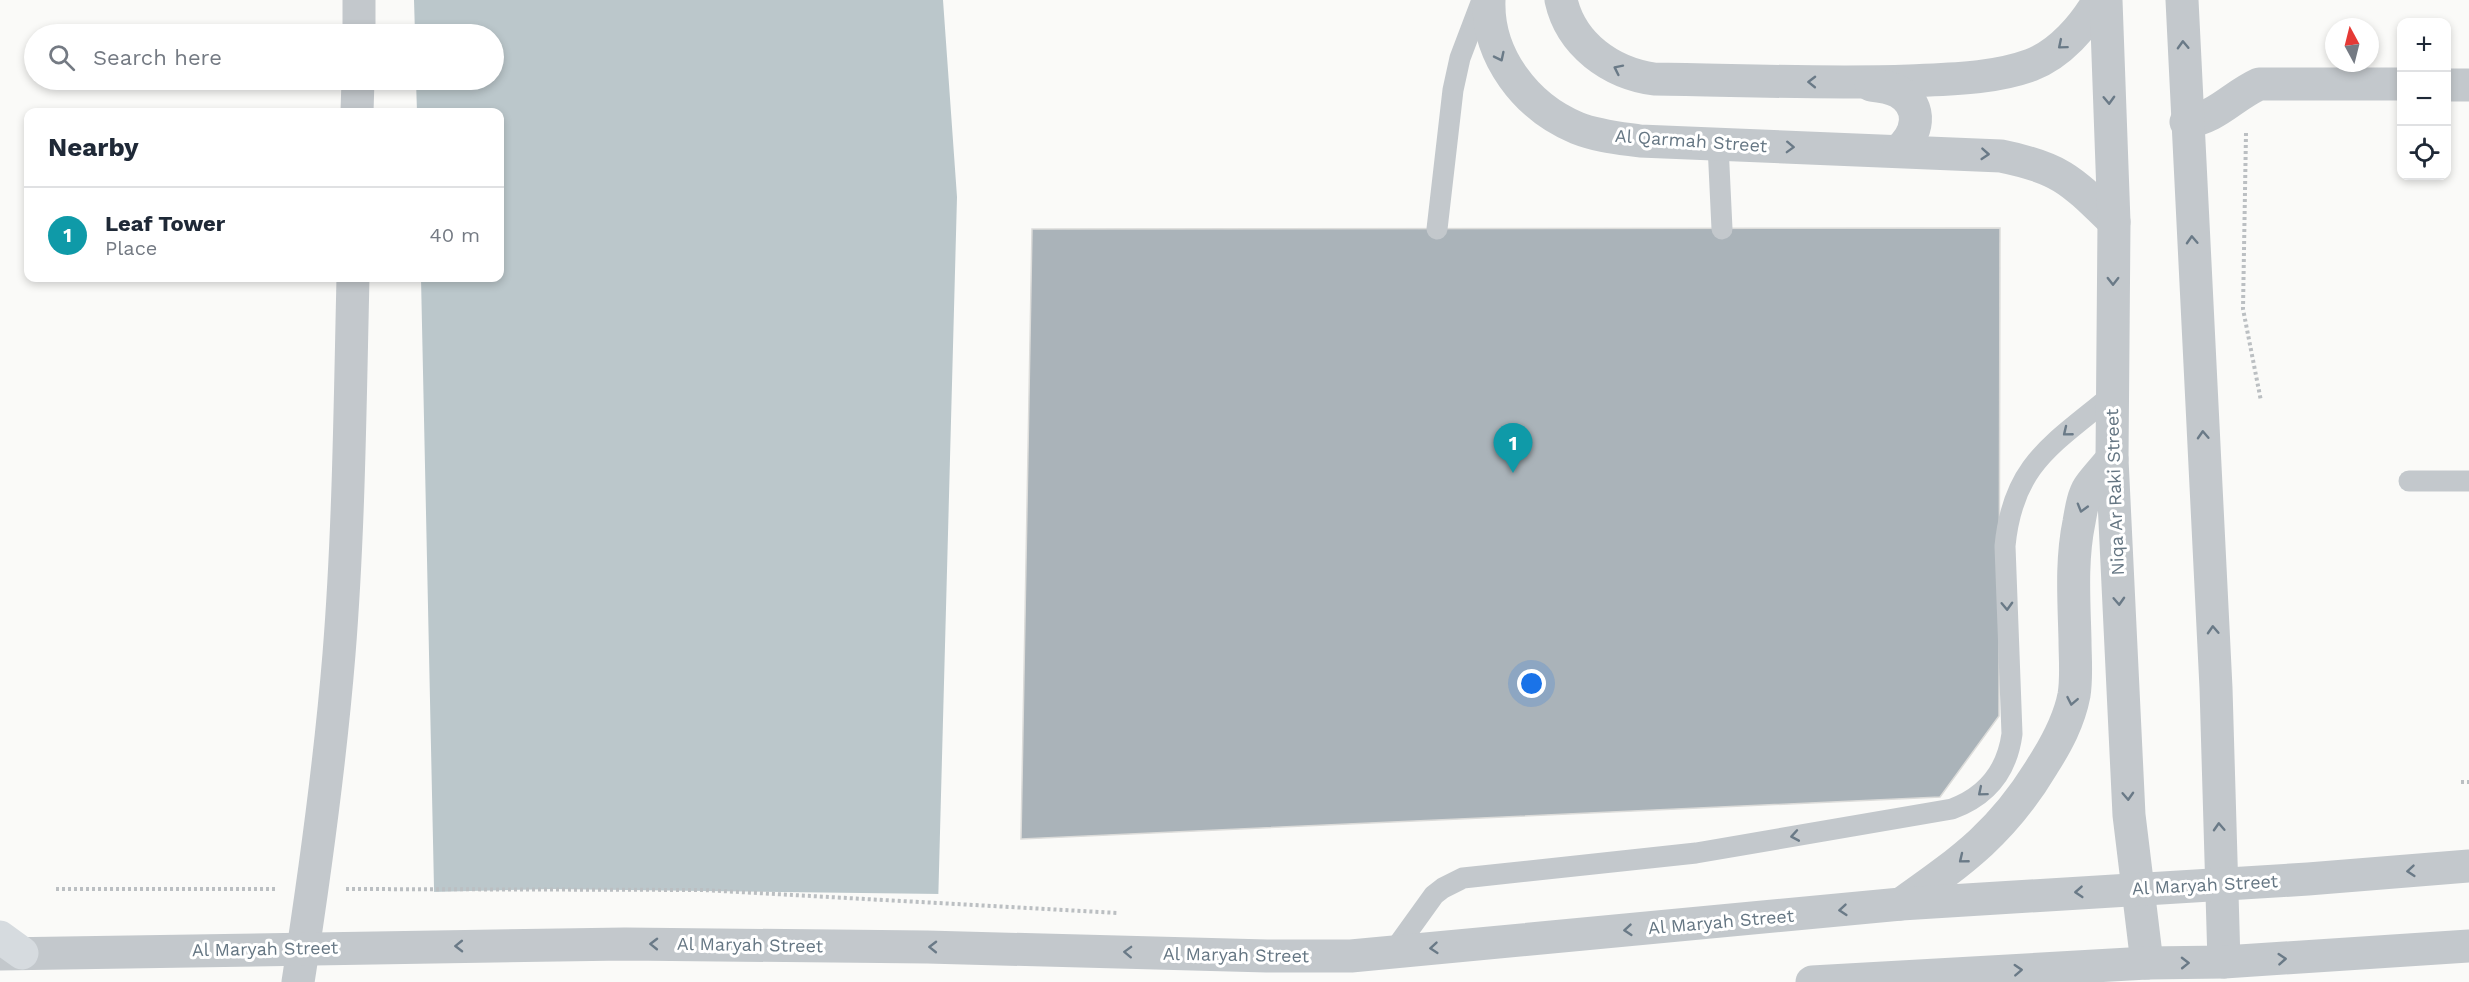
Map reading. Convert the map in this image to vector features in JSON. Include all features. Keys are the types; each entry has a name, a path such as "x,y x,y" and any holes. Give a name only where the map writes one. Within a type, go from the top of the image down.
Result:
{"street":[{"path":"359,0 359,24"},
{"name":"Al Qarmah Street","path":"1489,0 1491,26 1496,47 1518,85 1555,116 1577,128 1602,135 1640,141 1991,155 2032,162 2060,173 2077,185 2114,222"},
{"path":"1561,0 1570,24 1581,41 1614,68 1633,76 1654,79 1861,83 1963,78 2032,65 2053,53 2070,39 2099,0"},
{"name":"Niqa Ar Raki Street","path":"2106,0 2114,222 2112,459 2129,815 2148,973"},
{"path":"2182,0 2186,122 2216,688 2224,972"},
{"path":"2186,122 2213,115 2246,90 2259,84 2273,82 2397,84"},
{"path":"1861,83 1890,88 1901,93 1915,111 1914,134 1908,144 1898,151"},
{"path":"2451,85 2469,85"},
{"path":"357,108 358,90"},
{"path":"298,982 318,848 339,653 350,435 353,282"},
{"path":"1901,904 1962,860 2001,824 2026,794 2065,728 2076,677 2073,564 2080,513 2088,488 2112,459"},
{"name":"Al Maryah Street","path":"7,948 637,944 927,947 1341,957 1901,904 2137,888 2222,885 2469,866"},
{"path":"1812,982 2224,972 2469,946"}],"lane":[{"path":"1437,229 1460,58 1482,0"},
{"path":"1718,145 1722,229"},
{"path":"1393,952 1434,895 1463,878 1696,853 1952,809 1979,796 2000,773 2006,762 2012,734 2005,546 2007,524 2013,502 2023,481 2042,453 2112,395"},
{"path":"2409,481 2469,481"}],"path":[{"path":"2246,90 2243,309 2261,401"},
{"path":"2461,783 2469,782"},
{"path":"56,889 284,889"},
{"path":"344,889 703,890 1118,914"}],"shaded area":[{"path":"414,0 943,0 957,197 936,982 436,982 421,282 504,282 504,108 417,108 416,90 504,90 504,24 415,24"}],"pier":[{"path":"552,889 941,894 939,982 433,982 431,892"}],"building":[{"path":"2000,228 1999,716 1940,797 1021,839 1032,229"}],"place":[{"name":"Leaf Tower","path":"1513,473"}]}
